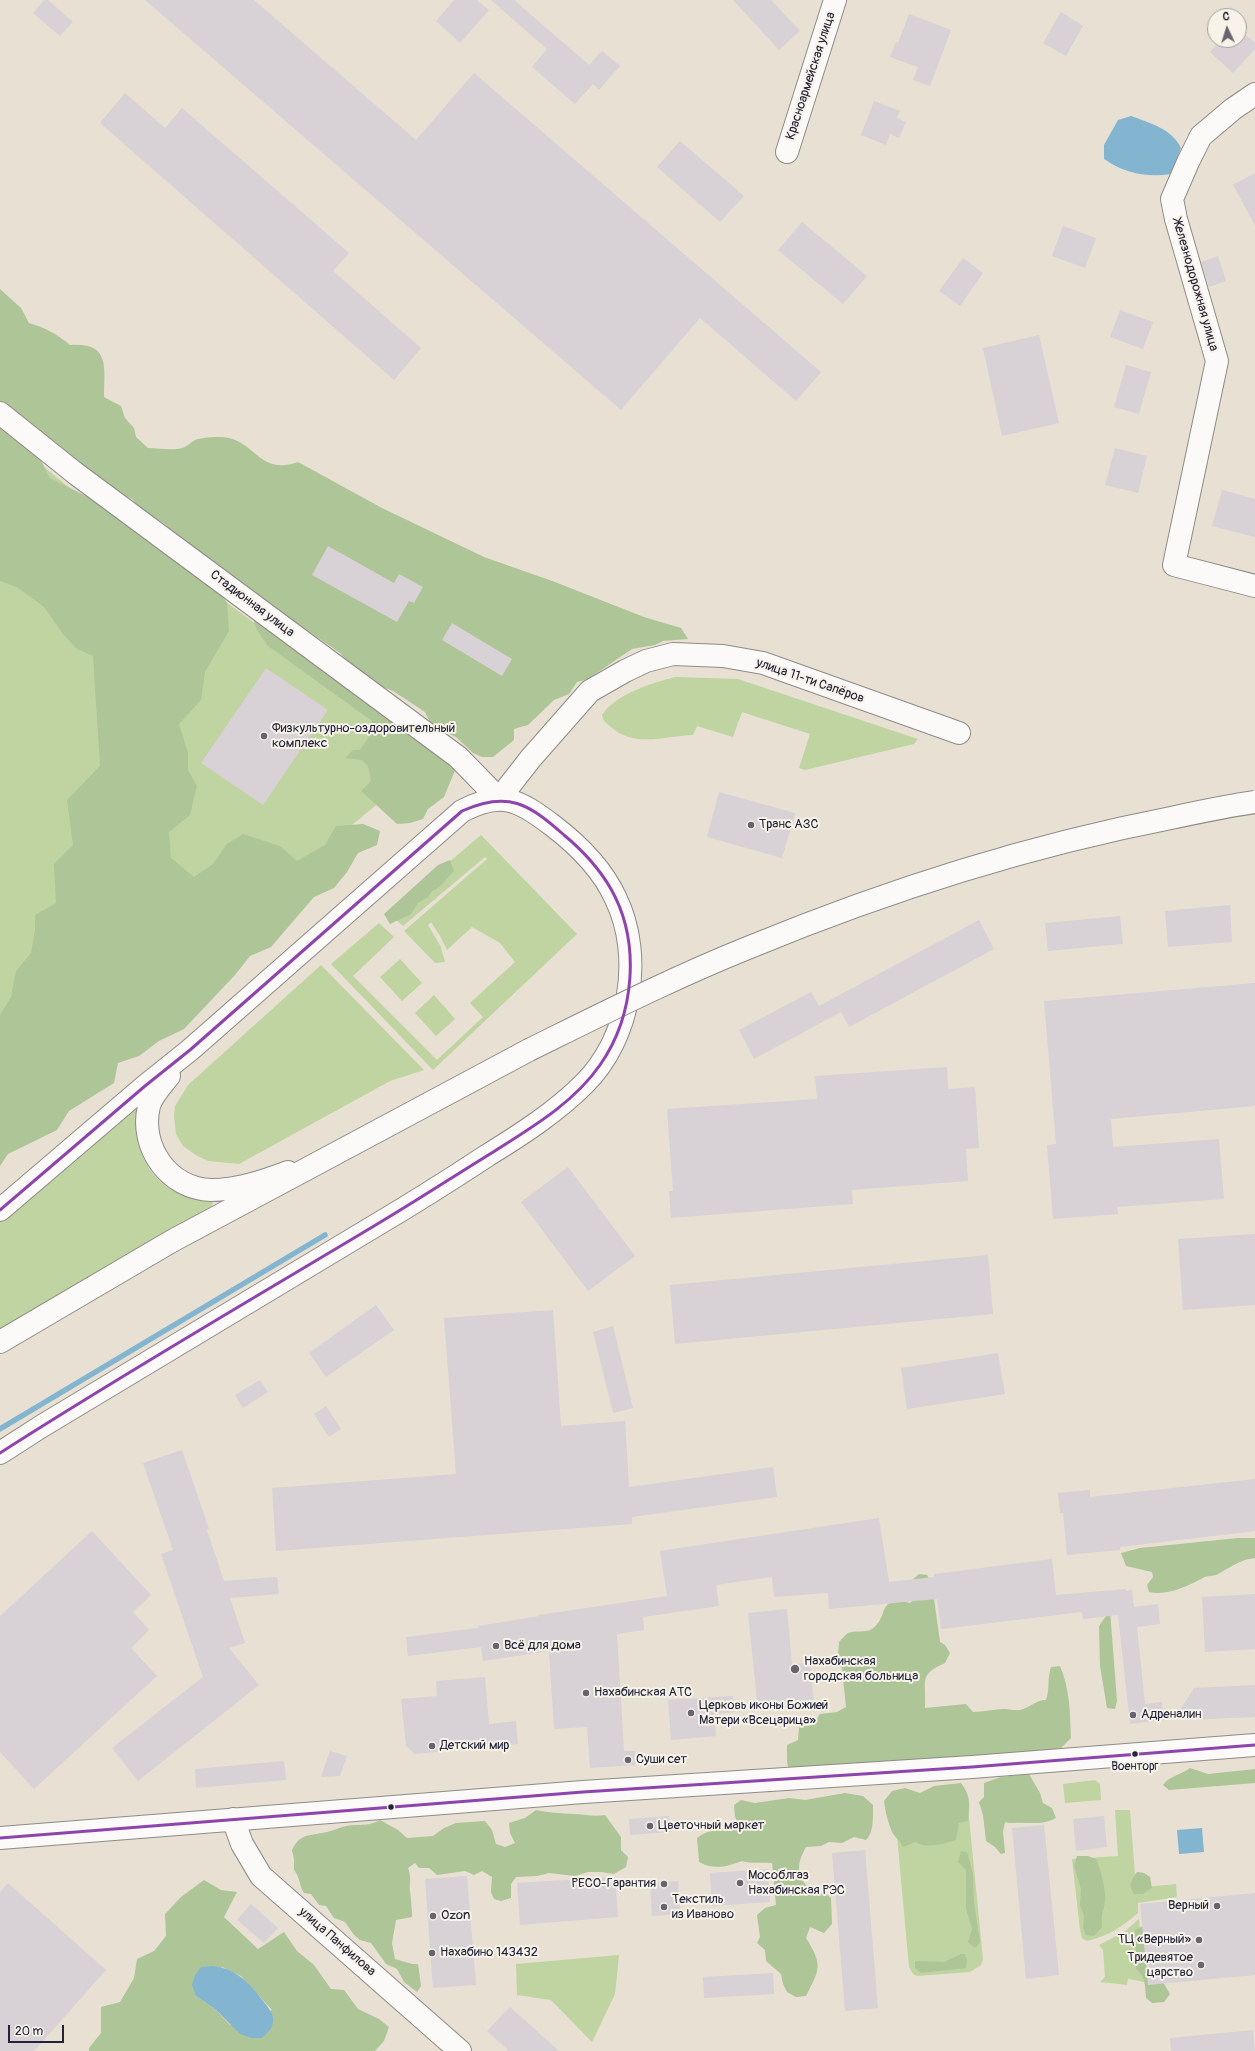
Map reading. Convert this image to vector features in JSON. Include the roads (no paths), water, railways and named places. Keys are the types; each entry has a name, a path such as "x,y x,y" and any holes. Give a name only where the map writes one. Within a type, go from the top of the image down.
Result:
{"street":[{"name":"Красноармейская улица","path":"787,152 835,0"},
{"name":"Железнодорожная улица","path":"1255,94 1233,109 1201,136 1172,199 1176,219 1217,361 1174,566 1255,586"},
{"name":"Стадионная улица","path":"0,414 75,474 458,757 499,798"},
{"name":"улица 11-ти Сапёров","path":"499,798 531,758 590,691 646,661 674,654 723,656 763,663 959,733"},
{"path":"0,1210 139,1091 190,1050 462,811 480,802 499,798 518,802 559,830 599,872 617,900 626,932 630,966 629,997 619,1030 605,1057 585,1083 534,1126 439,1187 42,1426 0,1453"},
{"path":"0,1342 172,1241 313,1164 529,1050 651,991 749,947 867,902 1007,856 1131,826 1255,802"},
{"path":"190,1050 156,1093 150,1104 148,1130 150,1140 160,1164 168,1173 179,1181 196,1188 211,1190 246,1186 313,1164"},
{"path":"0,1838 583,1792 972,1767 1255,1745"},
{"name":"улица Панфилова","path":"233,1819 242,1844 261,1876 460,2051"}],"water":[{"path":"1131,116 1146,121 1166,131 1177,141 1181,148 1171,174 1145,175 1136,173 1120,168 1104,159 1104,145 1118,120"},
{"path":"1202,1828 1204,1852 1179,1854 1177,1830"},
{"path":"212,1966 227,1969 245,1980 268,2008 273,2018 272,2027 262,2038 251,2038 240,2034 215,2009 196,1996 192,1985 195,1975 201,1967"}],"waterway":[{"path":"0,1429 325,1235"}],"place":[{"name":"Физкультурно-оздоровительный комплекс","path":"264,736"},
{"name":"Транс АЗС","path":"751,825"},
{"name":"Всё для дома","path":"496,1646"},
{"name":"Нахабинская городская больница","path":"795,1669"},
{"name":"Нахабинская АТС","path":"586,1693"},
{"name":"Церковь иконы Божией Матери «Всецарица»","path":"691,1713"},
{"name":"Адреналин","path":"1133,1715"},
{"name":"Детский мир","path":"432,1746"},
{"name":"Военторг","path":"1135,1754"},
{"name":"Суши сет","path":"628,1760"},
{"name":"Цветочный маркет","path":"650,1826"},
{"name":"Мособлгаз Нахабинская РЭС","path":"740,1883"},
{"name":"РЕСО-Гарантия","path":"664,1884"},
{"name":"Верный","path":"1217,1906"},
{"name":"Текстиль из Иваново","path":"664,1907"},
{"name":"Ozon","path":"433,1916"},
{"name":"ТЦ «Верный»","path":"1199,1940"},
{"name":"Нахабино 143432","path":"432,1953"},
{"name":"Тридевятое царство","path":"1201,1965"}]}
